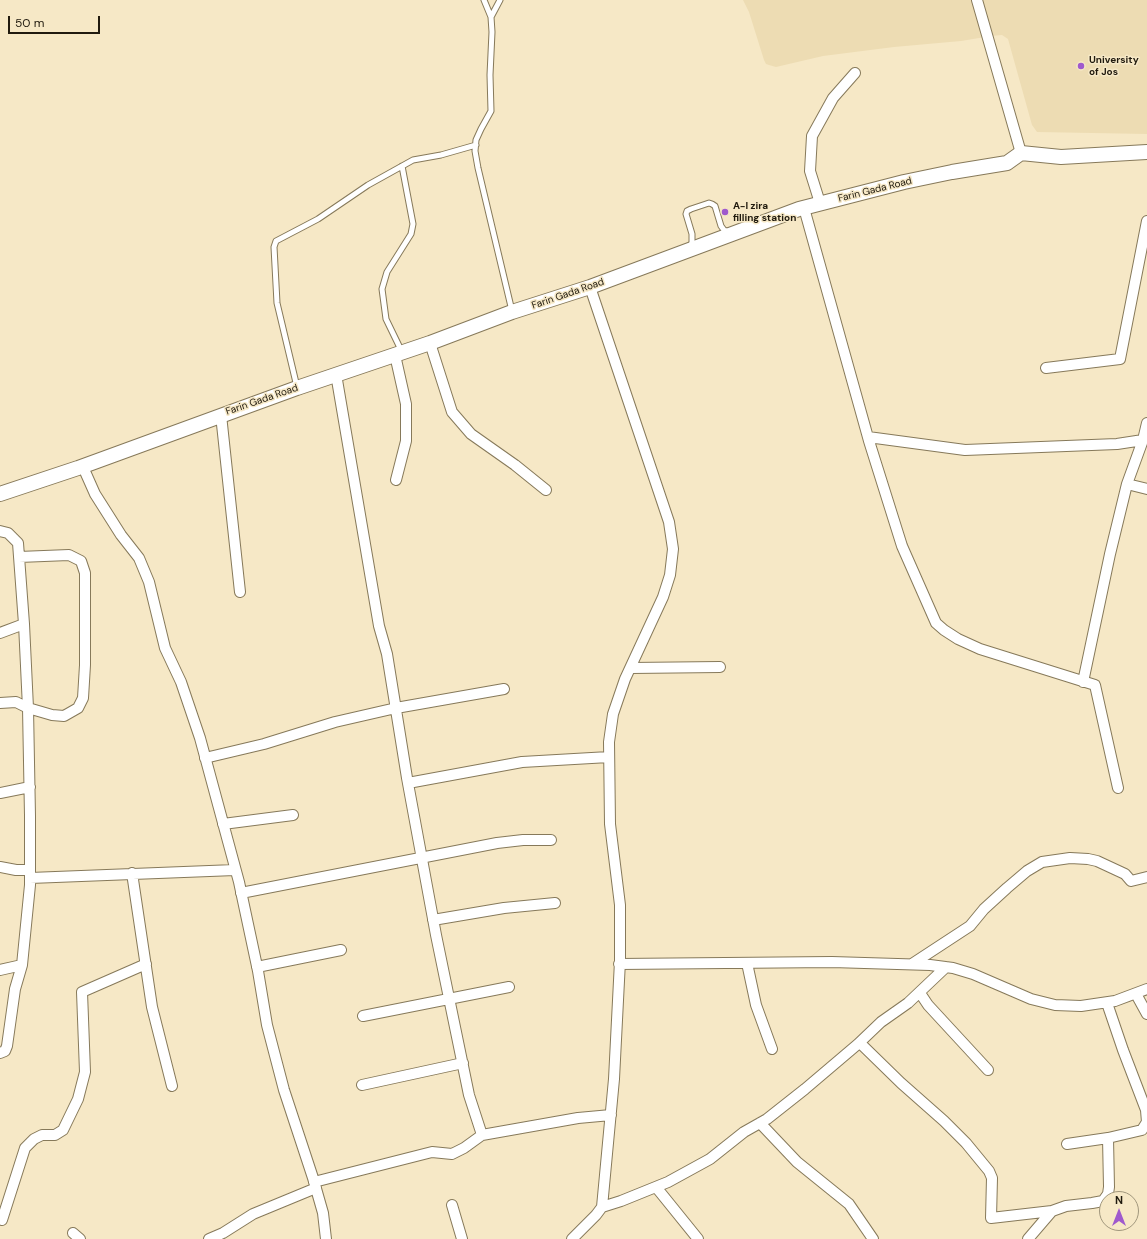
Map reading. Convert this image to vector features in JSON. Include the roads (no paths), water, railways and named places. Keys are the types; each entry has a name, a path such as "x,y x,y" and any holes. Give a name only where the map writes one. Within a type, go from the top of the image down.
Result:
{"main road":[{"path":"1021,153 1061,156 1147,152"},
{"name":"Farin Gada Road","path":"0,494 83,467 220,415 336,374 399,354 512,312 590,287 732,233 804,208 904,182 1007,163 1021,153"}],"street":[{"path":"978,0 1021,153"},
{"path":"820,204 810,171 812,136 833,98 855,73"},
{"path":"804,208 868,437 902,546 936,623 958,639 980,649 1095,685 1118,788"},
{"path":"1046,368 1120,360 1147,221"},
{"path":"572,1239 596,1216 602,1206 611,1115 620,964 620,905 610,824 609,742 613,714 625,679 663,597 670,575 673,549 669,522 590,287"},
{"path":"430,343 452,412 471,434 515,465 546,490"},
{"path":"396,480 406,441 406,404 399,354"},
{"path":"336,374 377,618 387,654 408,783 433,920 470,1094 482,1135"},
{"path":"220,415 240,592"},
{"path":"1083,682 1110,554 1127,484 1143,440 1147,422"},
{"path":"868,437 965,450 1116,444 1143,440"},
{"path":"83,467 95,494 121,534 139,558 149,582 165,648 181,682 200,738 241,893 268,1025 284,1090 315,1185 322,1213 326,1239"},
{"path":"1127,484 1147,489"},
{"path":"0,531 8,533 18,543 24,624 30,788 30,874 22,965 15,989 7,1046 5,1051 0,1053"},
{"path":"0,703 16,702 28,708 52,715 64,716 78,708 83,698 85,665 85,572 81,560 69,556 19,557"},
{"path":"0,633 24,624"},
{"path":"631,668 720,667"},
{"path":"205,758 264,744 335,722 396,708 504,690"},
{"path":"408,783 522,762 609,757"},
{"path":"0,793 30,788"},
{"path":"222,824 293,815"},
{"path":"241,893 497,843 523,840 551,840"},
{"path":"912,964 970,926 984,910 1027,871 1042,862 1070,858 1088,859 1097,861 1125,874 1132,881 1147,877"},
{"path":"0,867 30,874 235,870"},
{"path":"132,873 152,1007 172,1086"},
{"path":"433,920 504,908 554,903"},
{"path":"257,967 342,950"},
{"path":"620,964 832,962 912,964 946,967 973,974 1032,999 1055,1005 1081,1006 1108,1003 1147,989"},
{"path":"747,963 756,1005 772,1049"},
{"path":"2,1220 25,1148 34,1139 42,1135 55,1135 63,1130 78,1099 85,1072 82,992 146,964"},
{"path":"0,970 22,965"},
{"path":"602,1206 621,1201 668,1182 710,1159 744,1132 767,1119 805,1089 860,1043 881,1022 920,993 946,967"},
{"path":"363,1016 509,987"},
{"path":"920,993 928,1005 988,1070"},
{"path":"1136,994 1147,1014"},
{"path":"1067,1144 1108,1138 1142,1130 1147,1122 1146,1110 1123,1050 1108,1003"},
{"path":"860,1043 901,1083 944,1121 966,1143 988,1171 992,1178 991,1218 1052,1211 1066,1206 1103,1201 1108,1194 1109,1187 1108,1138"},
{"path":"362,1085 463,1063"},
{"path":"209,1239 223,1233 253,1214 315,1185 432,1152 452,1154 464,1148 482,1135 578,1118 611,1115"},
{"path":"760,1123 797,1162 849,1204 873,1239"},
{"path":"656,1187 698,1239"},
{"path":"452,1204 462,1239"},
{"path":"1028,1239 1052,1211"}],"lane":[{"path":"484,0 491,17 492,32 490,75 491,111 481,129 475,151 512,312"},
{"path":"491,17 500,0"},
{"path":"297,388 277,303 274,247 276,241 318,218 368,185 413,160 441,155 476,144"},
{"path":"399,354 386,319 382,289 387,272 411,234 413,224 402,166"},
{"path":"690,249 692,234 686,214 687,211 691,209 709,203 712,204 715,206 721,226 724,230 732,233"}],"place":[{"name":"University of Jos","path":"1081,66"},
{"name":"A-l zira filling station","path":"725,212"}]}
